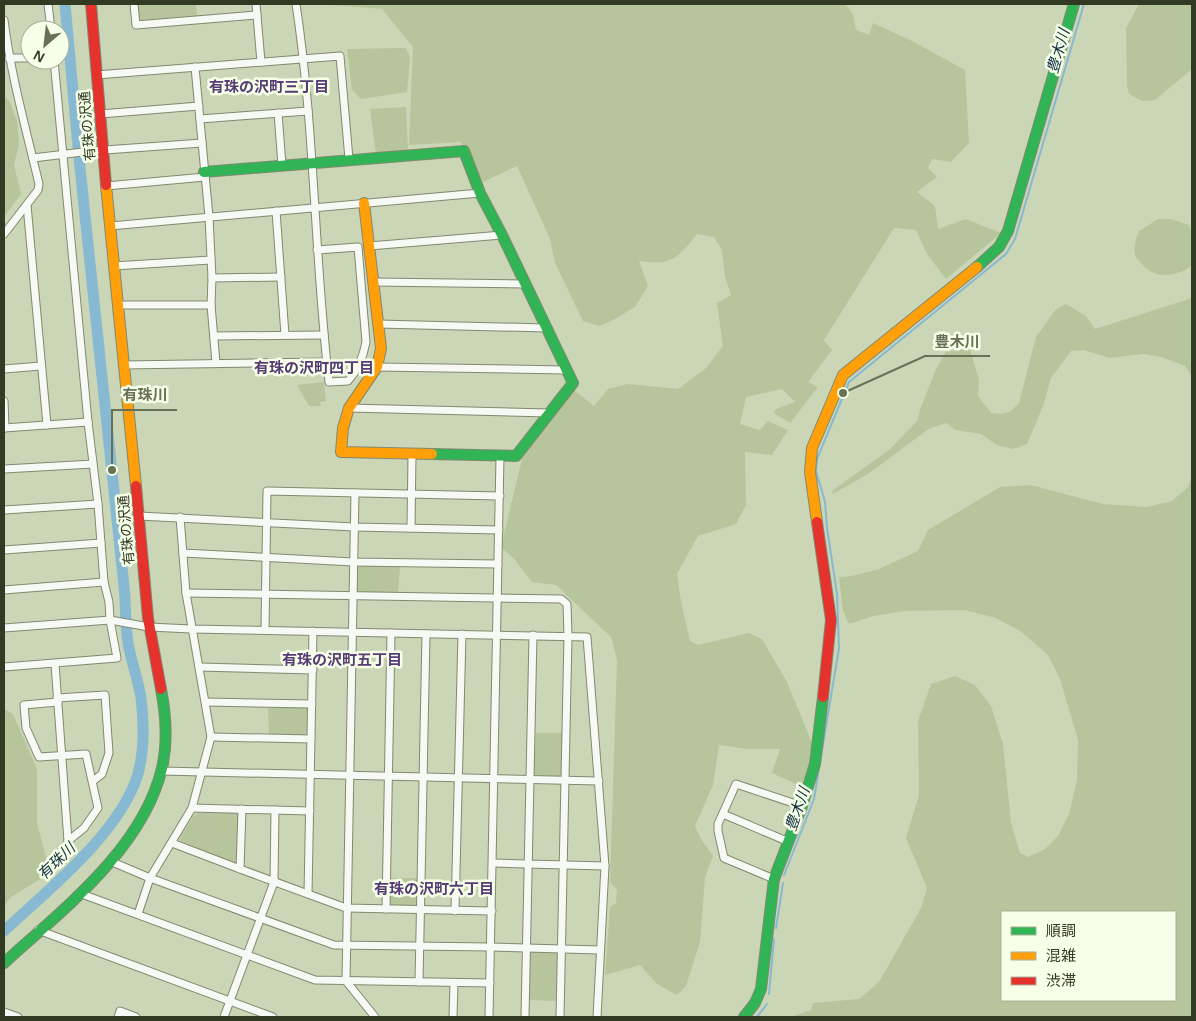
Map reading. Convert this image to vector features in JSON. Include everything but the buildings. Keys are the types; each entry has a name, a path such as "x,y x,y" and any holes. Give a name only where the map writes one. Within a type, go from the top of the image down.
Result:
{"street":[{"path":"48,4 50,20"},
{"name":"有珠の沢通","path":"4,963 79,893 110,861 135,828 154,791 161,771 167,739 166,712 149,627 113,266 91,4"},
{"path":"134,4 136,25 257,16"},
{"path":"256,4 262,62"},
{"path":"296,4 304,58 317,250 328,382 348,381 355,373 364,354 365,332 358,247 317,250"},
{"path":"744,1017 755,1003 761,989 774,879 802,806 815,764 831,620 810,472 812,448 843,375 999,247 1008,231 1074,4"},
{"path":"4,20 9,58 39,184 38,190 4,234"},
{"path":"96,75 340,56 349,159"},
{"path":"9,58 20,58"},
{"path":"195,67 209,218 212,278 211,305 216,363"},
{"path":"4,667 117,658 113,621 104,582 65,154 55,70"},
{"path":"100,114 199,106"},
{"path":"200,119 308,111"},
{"path":"278,113 282,165"},
{"path":"33,158 91,151 202,143"},
{"path":"106,186 282,165 464,151 480,193 573,383 516,456 341,452 343,428 349,408 377,367 381,348 364,203"},
{"path":"110,226 480,193"},
{"path":"27,205 46,425"},
{"path":"276,211 285,335"},
{"path":"369,246 502,235"},
{"path":"113,266 211,260"},
{"path":"212,278 281,277"},
{"path":"374,282 526,284"},
{"path":"117,305 211,305"},
{"path":"378,324 546,328"},
{"path":"214,336 324,335"},
{"path":"123,365 326,362"},
{"path":"4,369 42,366"},
{"path":"377,367 566,370"},
{"path":"4,401 5,428 88,422"},
{"path":"349,408 549,413"},
{"path":"411,528 412,454"},
{"path":"489,1017 500,456"},
{"path":"4,469 93,464"},
{"path":"265,630 268,491 500,496"},
{"path":"355,493 346,981 375,1017"},
{"path":"4,510 98,504"},
{"path":"139,516 354,527 498,530"},
{"path":"138,914 150,878 192,808 211,737 186,594 180,517"},
{"path":"4,550 101,543"},
{"path":"183,553 353,562 498,564"},
{"path":"4,590 104,582"},
{"path":"186,594 561,599 567,604 568,636 560,1017"},
{"path":"4,628 113,621 149,627 191,629 587,637 605,866 597,1017"},
{"path":"308,894 313,632"},
{"path":"386,909 391,633"},
{"path":"419,982 426,634"},
{"path":"456,911 462,634"},
{"path":"526,1017 533,635"},
{"path":"55,664 58,700 61,756 68,841 84,828 98,808 86,754 61,756 39,757 26,728 24,705 58,700 104,695 109,753 102,774 93,780"},
{"path":"199,667 313,670"},
{"path":"206,702 312,704"},
{"path":"211,737 311,739"},
{"path":"161,771 599,781"},
{"path":"774,879 724,858 718,824 736,784 802,806"},
{"path":"192,808 310,810"},
{"path":"240,869 242,809"},
{"path":"224,1017 274,882 275,810"},
{"path":"723,814 788,842"},
{"path":"172,843 346,908 492,911"},
{"path":"110,861 150,878 334,945 600,950"},
{"path":"493,863 605,866"},
{"path":"79,893 315,980 490,983"},
{"path":"38,930 273,1017"},
{"path":"453,1017 454,983"},
{"path":"118,1017 120,1011 136,1017"},
{"path":"4,1012 18,1017"}],"green space":[{"path":"137,4 196,4 197,17 142,22 139,19"},
{"path":"321,4 845,4 853,14 856,30 869,35 873,23 914,42 965,70 969,143 951,162 932,159 928,168 937,177 917,192 935,206 938,229 966,219 1001,233 946,279 927,254 916,230 894,228 824,340 832,350 808,382 818,387 790,423 774,413 776,409 795,402 782,389 746,397 740,424 760,430 768,421 788,430 772,455 745,452 746,505 736,524 698,536 677,574 690,641 698,645 748,633 762,639 787,682 812,743 807,776 802,782 796,784 772,773 780,749 748,749 719,745 713,785 695,826 701,839 713,856 705,877 700,942 686,986 677,995 657,984 640,965 605,975 610,907 616,903 617,890 610,882 617,660 611,637 556,585 532,582 515,560 501,547 523,455 574,390 594,406 608,389 628,384 678,389 705,369 723,346 717,303 731,295 725,277 722,250 714,237 697,234 685,249 667,261 639,261 648,286 635,307 599,326 583,321 555,263 550,239 517,166 483,182 461,142 409,145 413,47 382,9"},
{"path":"1139,4 1192,4 1192,69 1155,100 1142,101 1129,94 1127,85 1126,28"},
{"path":"406,48 410,57 407,92 361,99 352,90 347,49"},
{"path":"4,95 10,102 17,121 19,144 14,165 21,194 4,217"},
{"path":"406,107 408,150 376,154 370,109"},
{"path":"1158,219 1171,219 1189,225 1192,234 1192,265 1187,269 1174,274 1160,275 1147,269 1135,256 1134,252 1139,231"},
{"path":"1192,298 1192,377 1185,366 1162,357 1143,354 1109,358 1084,350 1071,351 1051,378 1043,406 1027,444 1013,449 997,445 981,434 955,430 947,423 930,428 868,474 833,494 832,491 890,449 917,421 936,369 946,352 970,349 979,380 978,396 991,413 1002,414 1011,411 1019,403 1036,337 1056,309 1066,304 1086,316 1095,329"},
{"path":"324,382 326,401 320,402 321,406 309,406 297,385"},
{"path":"1192,474 1192,1017 791,1017 811,1010 813,1003 859,999 879,982 921,908 927,888 906,838 919,795 918,721 931,684 955,676 975,685 991,706 1003,744 1011,823 1020,853 1028,857 1045,849 1058,836 1069,814 1077,780 1078,740 1060,679 1048,655 1020,631 996,618 965,610 904,611 874,616 849,624 843,611 839,577 852,576 879,569 918,551 928,530 1000,487 1031,485 1103,504 1147,507 1172,501 1188,487"},
{"path":"360,565 400,567 398,592 360,592 357,589 357,567"},
{"path":"268,708 306,708 308,710 308,733 306,735 269,734"},
{"path":"4,709 13,714 37,769 37,823 50,873 11,897 4,906"},
{"path":"536,733 562,733 562,774 560,776 536,775 534,773"},
{"path":"198,813 239,813 238,862 235,864 179,839 194,815"},
{"path":"390,878 418,878 418,906 392,907 390,905"},
{"path":"531,952 558,953 557,1001 529,1000"}],"waterway":[{"name":"有珠川","path":"4,931 81,859 116,818 129,796 138,774 142,746 141,698 127,636 124,586 80,168 65,4"},
{"name":"豊木川","path":"784,875 814,799 839,648 837,594 825,502 816,471 817,459 849,382 1006,254 1015,239 1084,4"},
{"name":"豊木川","path":"776,928 783,883"},
{"name":"豊木川","path":"769,994 774,939"},
{"name":"豊木川","path":"757,1017 767,1004"}],"traffic: fast":[{"path":"977,267 999,247 1008,231 1074,4"},
{"path":"204,172 464,151 480,193 573,383 516,456 432,454"},
{"path":"4,963 98,876 137,825 152,797 164,758 166,729 161,689"},
{"path":"744,1017 755,1003 761,989 774,879 802,806 815,764 823,697"}],"traffic: slow":[{"path":"106,185 136,486"},
{"path":"364,203 381,348 377,367 349,408 343,428 341,452 432,454"},
{"path":"817,522 810,472 812,448 843,375 977,267"}],"traffic: jam":[{"path":"91,4 106,185"},
{"path":"136,486 148,618 161,689"},
{"path":"817,522 831,620 823,697"}],"place":[{"name":"豊木川","path":"843,393"},
{"name":"有珠川","path":"112,470"}],"district":[{"name":"有珠の沢町三丁目","path":"269,86"},
{"name":"有珠の沢町四丁目","path":"314,367"},
{"name":"有珠の沢町五丁目","path":"342,659"},
{"name":"有珠の沢町六丁目","path":"434,888"}]}
